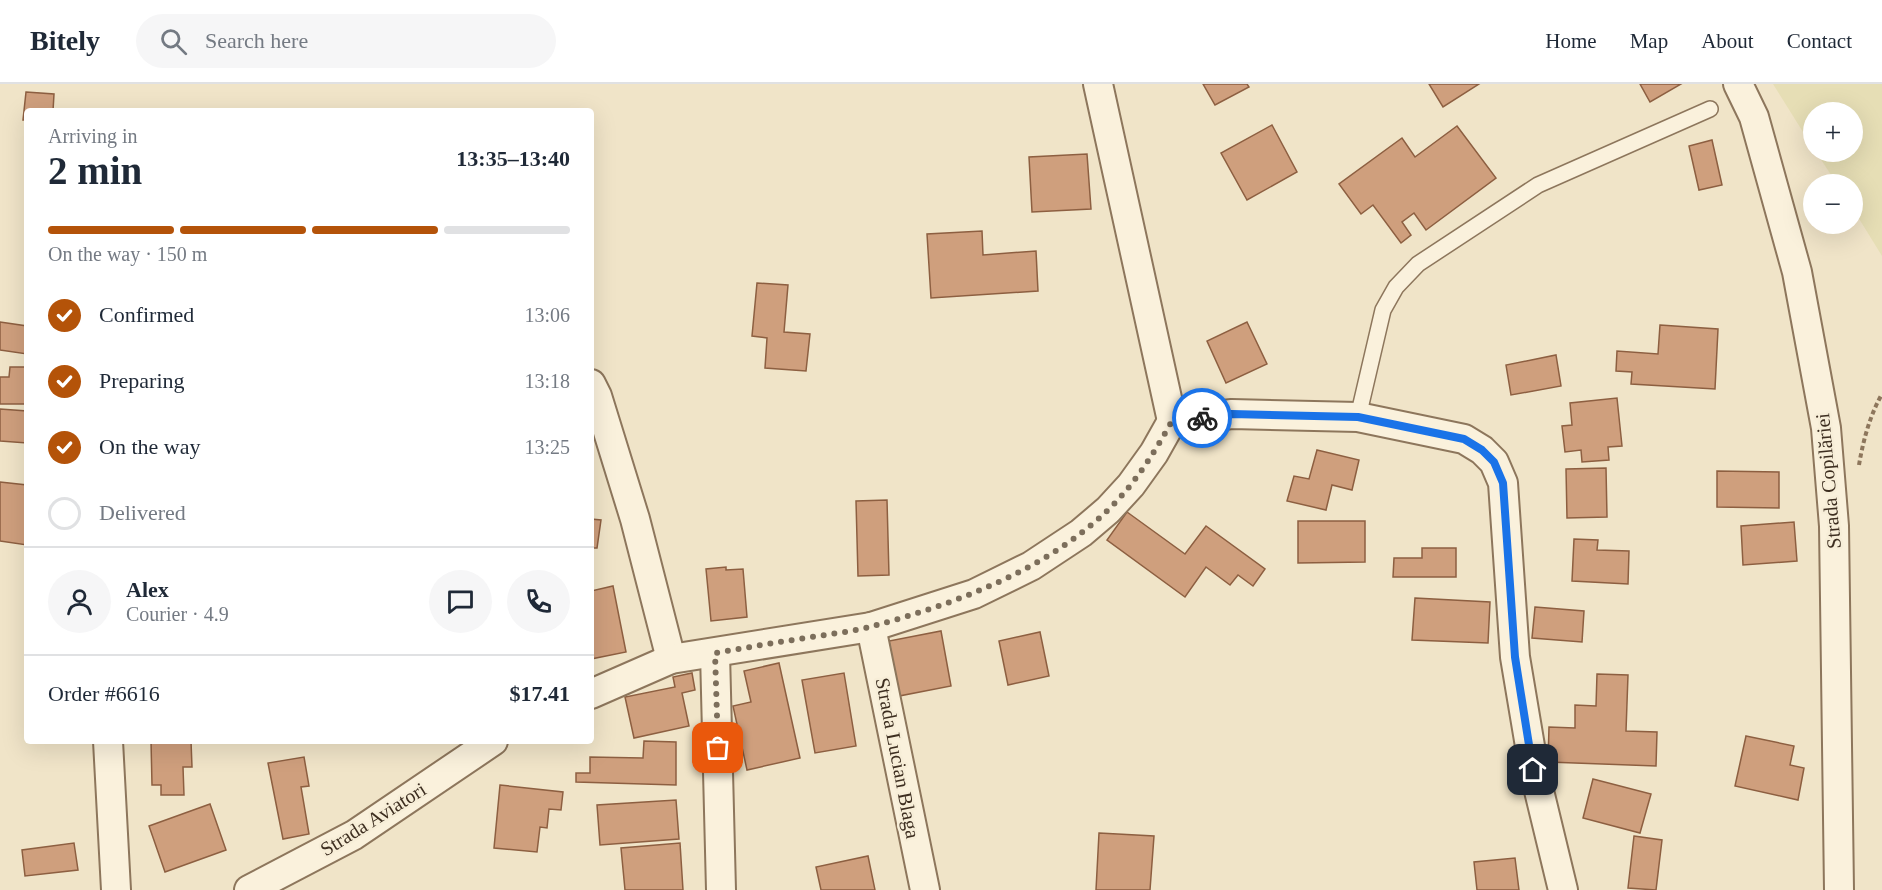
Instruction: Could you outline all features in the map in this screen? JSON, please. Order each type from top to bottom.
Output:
[{"type":"street","points":[[594,693],[670,659],[871,627],[974,594],[1031,566],[1081,532],[1108,510],[1131,485],[1154,453],[1172,421],[1098,84]]},
{"type":"street","name":"Strada Copilăriei","points":[[1738,84],[1754,117],[1797,272],[1826,428],[1834,526],[1839,890]]},
{"type":"street","points":[[594,390],[635,519],[670,659]]},
{"type":"street","points":[[1172,421],[1232,414],[1358,417],[1464,439],[1482,450],[1494,462],[1503,483],[1515,657],[1533,770],[1563,890]]},
{"type":"street","name":"Strada Lucian Blaga","points":[[871,627],[925,890]]},
{"type":"street","points":[[715,653],[721,890]]},
{"type":"street","points":[[108,744],[116,890]]},
{"type":"street","name":"Strada Aviatori","points":[[249,890],[354,835],[489,744]]},
{"type":"lane","points":[[1358,417],[1383,310],[1396,287],[1418,264],[1538,185],[1710,109]]},
{"type":"path","points":[[1858,472],[1862,449],[1877,402],[1882,394]]},
{"type":"shaded area","points":[[1773,84],[1882,84],[1882,256],[1863,225],[1863,174],[1830,174],[1823,162],[1863,162],[1863,102],[1803,102],[1803,132]]},
{"type":"building","points":[[1203,84],[1247,84],[1249,87],[1215,105]]},
{"type":"building","points":[[1429,84],[1479,84],[1443,107]]},
{"type":"building","points":[[1640,84],[1681,84],[1650,102]]},
{"type":"building","points":[[26,92],[54,94],[53,108],[24,108]]},
{"type":"building","points":[[1272,125],[1297,172],[1247,200],[1221,153]]},
{"type":"building","points":[[1457,126],[1496,178],[1426,230],[1414,213],[1402,222],[1411,235],[1401,243],[1373,205],[1361,214],[1339,184],[1402,138],[1415,157]]},
{"type":"building","points":[[1712,140],[1722,185],[1699,190],[1689,146]]},
{"type":"building","points":[[1087,154],[1091,209],[1032,212],[1029,157]]},
{"type":"building","points":[[982,231],[983,255],[1036,251],[1038,291],[931,298],[927,234]]},
{"type":"building","points":[[757,283],[788,285],[784,332],[810,334],[806,371],[765,368],[767,338],[752,336]]},
{"type":"building","points":[[0,322],[24,326],[24,354],[0,350]]},
{"type":"building","points":[[1247,322],[1267,364],[1226,383],[1207,341]]},
{"type":"building","points":[[1660,325],[1718,329],[1715,389],[1631,384],[1632,372],[1616,371],[1617,351],[1658,354]]},
{"type":"building","points":[[1556,355],[1561,386],[1511,395],[1506,365]]},
{"type":"building","points":[[10,367],[24,367],[24,404],[0,404],[0,377],[9,377]]},
{"type":"building","points":[[1617,398],[1622,446],[1608,447],[1609,460],[1582,462],[1581,450],[1565,452],[1562,426],[1572,425],[1570,403]]},
{"type":"building","points":[[0,409],[24,411],[24,443],[0,441]]},
{"type":"building","points":[[1317,450],[1359,460],[1352,490],[1332,485],[1326,510],[1287,501],[1294,476],[1309,479]]},
{"type":"building","points":[[1606,468],[1607,517],[1567,518],[1566,469]]},
{"type":"building","points":[[1717,471],[1779,472],[1779,508],[1717,507]]},
{"type":"building","points":[[0,482],[24,485],[24,545],[0,541]]},
{"type":"building","points":[[887,500],[889,575],[858,576],[856,501]]},
{"type":"building","points":[[1127,512],[1185,554],[1206,526],[1265,569],[1253,586],[1238,575],[1230,585],[1206,567],[1185,597],[1107,540]]},
{"type":"building","points":[[594,519],[601,520],[597,548],[594,548]]},
{"type":"building","points":[[1298,521],[1365,521],[1365,562],[1298,563]]},
{"type":"building","points":[[1794,522],[1797,561],[1743,565],[1741,526]]},
{"type":"building","points":[[1574,539],[1598,540],[1597,550],[1629,551],[1628,584],[1572,581]]},
{"type":"building","points":[[1422,548],[1456,548],[1456,577],[1393,577],[1394,558],[1422,558]]},
{"type":"building","points":[[726,567],[726,570],[743,569],[747,617],[711,621],[706,569]]},
{"type":"building","points":[[613,586],[626,652],[594,658],[594,590]]},
{"type":"building","points":[[1415,598],[1490,602],[1488,643],[1412,640]]},
{"type":"building","points":[[1535,607],[1584,611],[1582,642],[1532,638]]},
{"type":"building","points":[[941,631],[951,686],[899,696],[889,641]]},
{"type":"building","points":[[1040,632],[1049,676],[1008,685],[999,641]]},
{"type":"building","points":[[779,663],[800,758],[747,770],[733,706],[751,702],[744,671]]},
{"type":"building","points":[[692,673],[695,690],[682,693],[689,726],[634,738],[625,697],[675,687],[673,677]]},
{"type":"building","points":[[844,673],[856,746],[815,753],[802,680]]},
{"type":"building","points":[[1597,674],[1628,675],[1626,731],[1657,732],[1656,766],[1548,762],[1549,727],[1575,728],[1575,705],[1596,706]]},
{"type":"building","points":[[1746,736],[1794,746],[1790,765],[1804,768],[1798,800],[1735,786]]},
{"type":"building","points":[[644,741],[676,742],[676,785],[576,782],[576,773],[590,773],[590,757],[643,758]]},
{"type":"building","points":[[151,744],[191,744],[192,767],[183,767],[184,795],[161,795],[161,785],[152,785]]},
{"type":"building","points":[[304,757],[309,786],[301,787],[309,834],[283,839],[268,763]]},
{"type":"building","points":[[1593,779],[1651,794],[1640,833],[1583,818]]},
{"type":"building","points":[[500,785],[563,792],[561,810],[549,809],[547,828],[540,827],[537,852],[494,848]]},
{"type":"building","points":[[676,800],[679,839],[600,845],[597,805]]},
{"type":"building","points":[[210,804],[226,850],[165,872],[149,826]]},
{"type":"building","points":[[1099,833],[1154,836],[1150,890],[1096,890]]},
{"type":"building","points":[[1634,836],[1662,840],[1656,890],[1628,888]]},
{"type":"building","points":[[74,843],[78,870],[25,876],[22,850]]},
{"type":"building","points":[[680,843],[683,890],[625,890],[621,848]]},
{"type":"building","points":[[868,856],[875,890],[821,890],[816,867]]},
{"type":"building","points":[[1515,858],[1519,890],[1477,890],[1474,862]]},
{"type":"way so far","points":[[718,748],[715,653],[871,627],[974,594],[1031,566],[1081,532],[1108,510],[1131,485],[1154,453],[1172,421],[1202,418]]},
{"type":"route","points":[[1202,418],[1232,414],[1358,417],[1464,439],[1482,450],[1494,462],[1503,483],[1515,657],[1533,770]]}]
